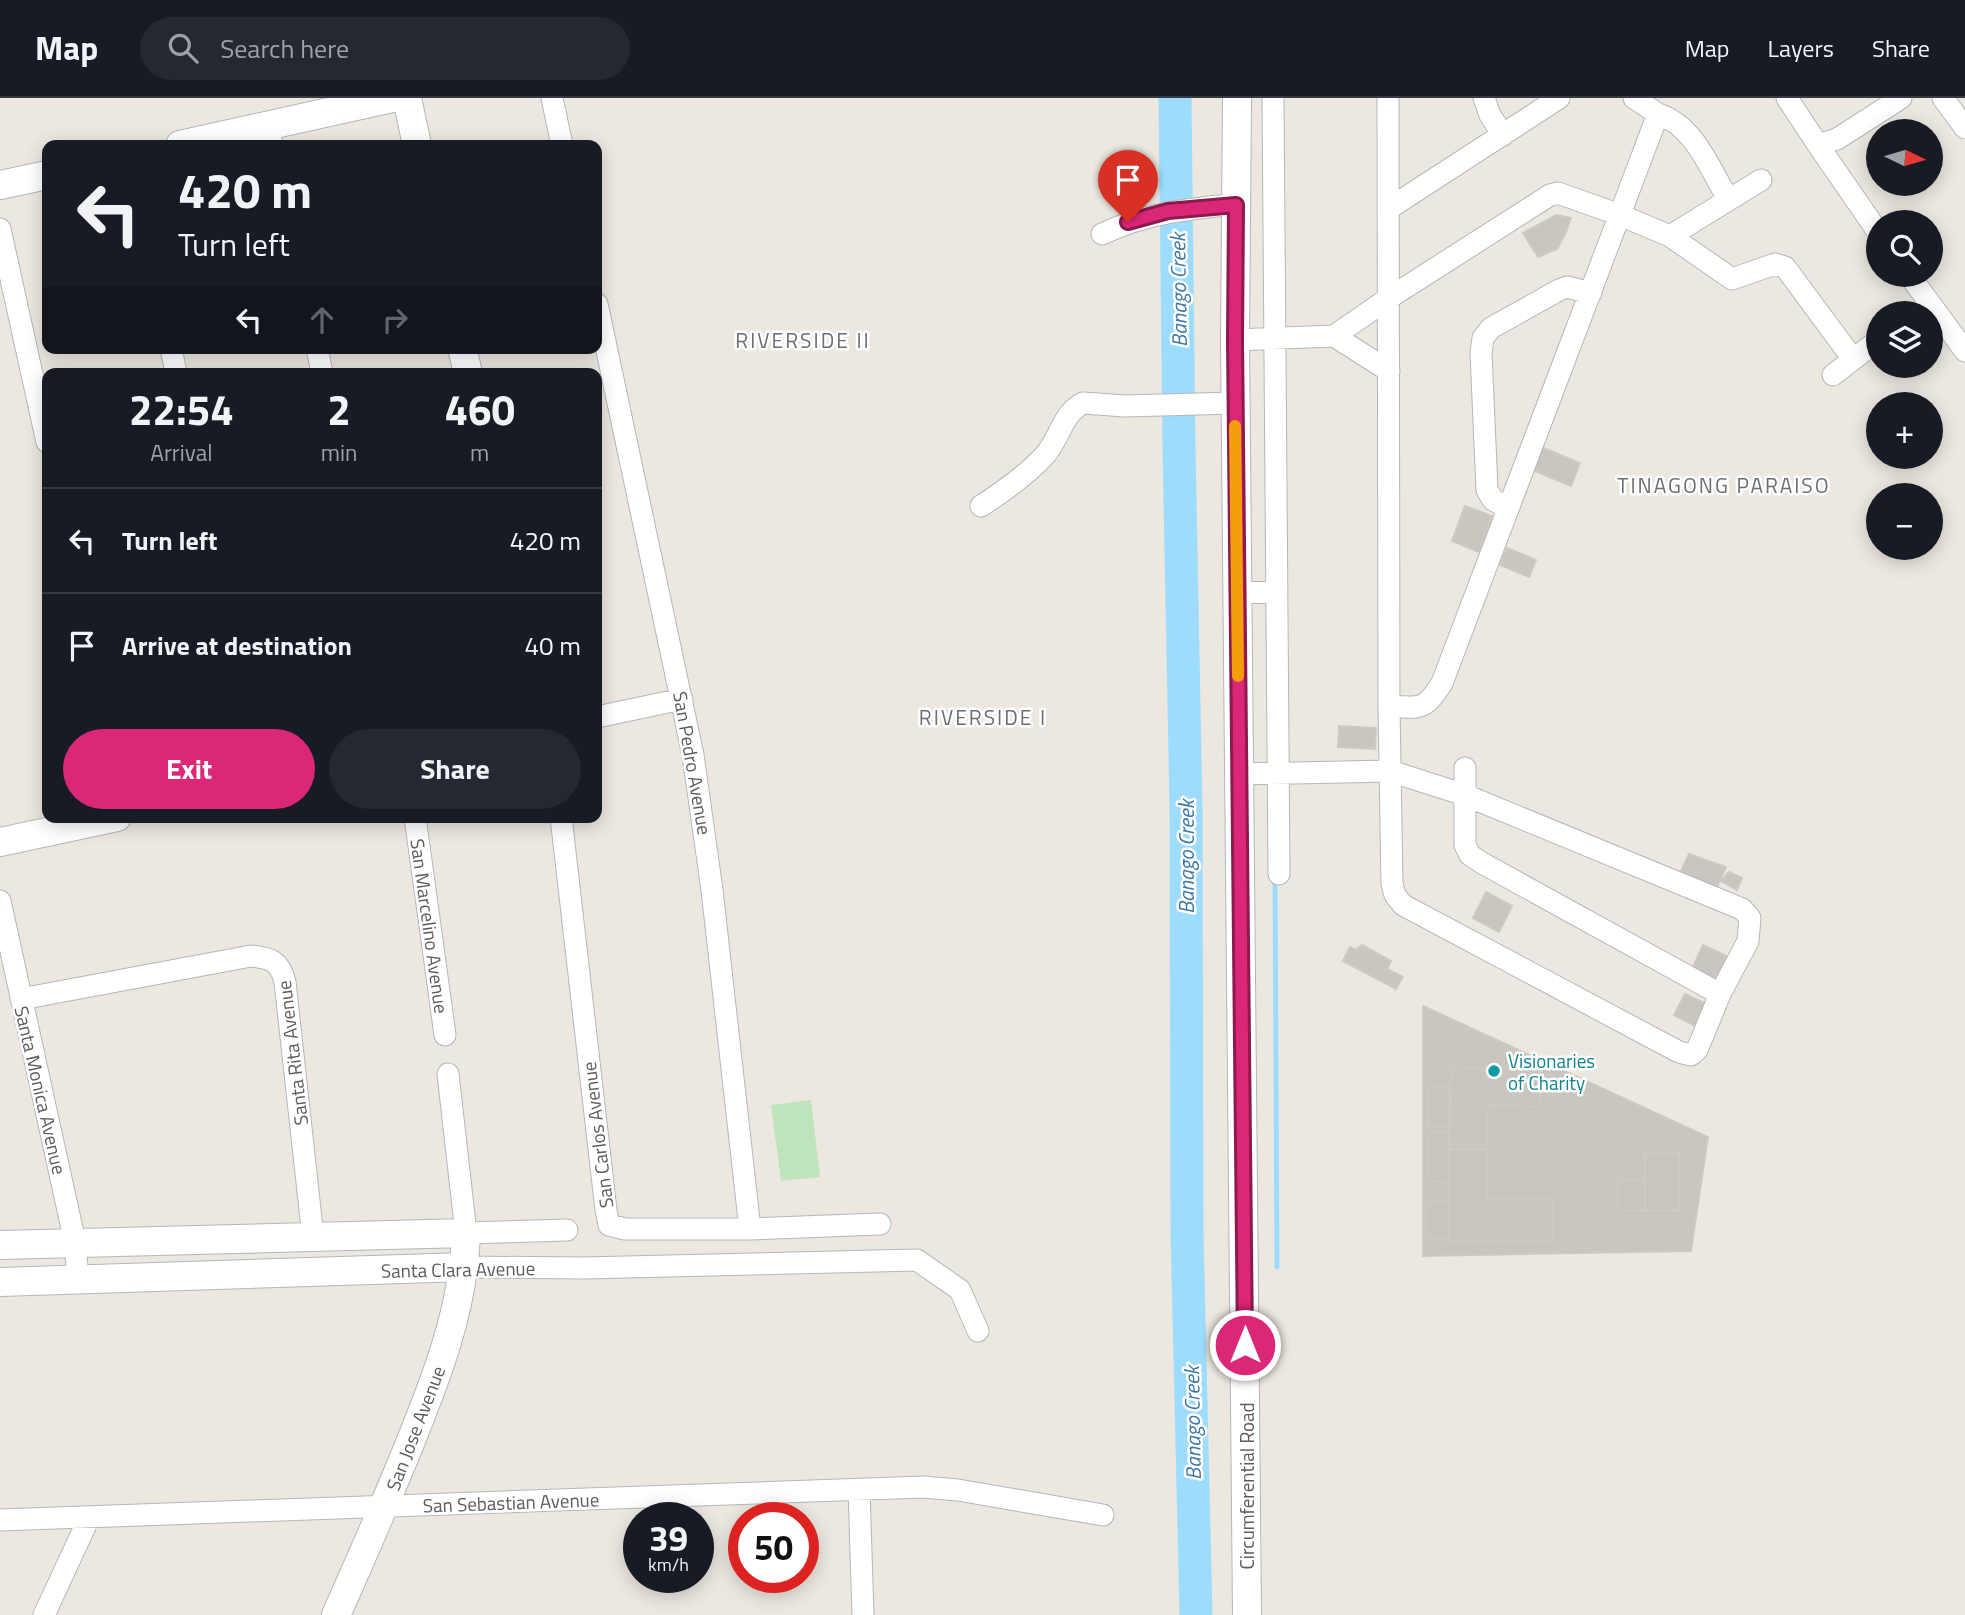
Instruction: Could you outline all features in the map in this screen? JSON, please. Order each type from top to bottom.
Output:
[{"type":"street","points":[[225,140],[270,135],[392,98]]},
{"type":"street","points":[[407,98],[416,140]]},
{"type":"street","points":[[552,98],[561,140]]},
{"type":"street","name":"Circumferential Road","points":[[1237,98],[1236,205],[1261,338],[1235,403],[1263,592],[1264,773],[1247,1615]]},
{"type":"street","points":[[1273,98],[1261,338],[1264,773],[1279,874]]},
{"type":"street","points":[[1264,773],[1390,771],[1465,795],[1742,909],[1750,918],[1748,941],[1720,993],[1697,1050],[1691,1055],[1679,1052],[1403,905],[1395,895],[1392,884],[1390,771],[1389,706],[1388,98]]},
{"type":"street","points":[[1484,98],[1490,115],[1503,135]]},
{"type":"street","points":[[1388,209],[1559,98]]},
{"type":"street","points":[[1634,98],[1658,114],[1671,118],[1688,132],[1728,199]]},
{"type":"street","points":[[1787,98],[1866,215]]},
{"type":"street","points":[[1818,145],[1837,139],[1901,98]]},
{"type":"street","points":[[1943,98],[1965,128]]},
{"type":"street","points":[[1389,706],[1419,708],[1432,699],[1442,682],[1658,114]]},
{"type":"street","points":[[0,185],[42,176]]},
{"type":"street","points":[[1670,236],[1761,180]]},
{"type":"street","points":[[1261,338],[1334,336],[1550,195],[1558,193],[1670,236],[1732,279],[1775,264],[1785,267],[1853,359]]},
{"type":"street","points":[[1102,234],[1128,222],[1177,210],[1236,205]]},
{"type":"street","points":[[0,229],[42,419]]},
{"type":"street","points":[[1507,507],[1493,500],[1487,490],[1481,353],[1483,338],[1491,328],[1559,290],[1567,287],[1591,293]]},
{"type":"street","points":[[1918,287],[1965,351]]},
{"type":"street","name":"San Pedro Avenue","points":[[602,327],[682,699],[704,823],[750,1229]]},
{"type":"street","points":[[1334,336],[1389,371]]},
{"type":"street","points":[[1833,375],[1866,349]]},
{"type":"street","points":[[981,506],[1020,478],[1046,453],[1068,415],[1083,403],[1125,406],[1235,403]]},
{"type":"street","points":[[602,716],[682,699]]},
{"type":"street","points":[[1465,768],[1465,845],[1470,855],[1720,993]]},
{"type":"street","points":[[0,842],[89,823]]},
{"type":"street","name":"San Marcelino Avenue","points":[[416,823],[445,1035]]},
{"type":"street","name":"San Carlos Avenue","points":[[562,823],[606,1210],[610,1225],[625,1229],[750,1229],[880,1224]]},
{"type":"street","name":"Santa Monica Avenue","points":[[0,901],[75,1242],[78,1279]]},
{"type":"street","name":"Santa Rita Avenue","points":[[20,999],[251,956],[273,961],[282,970],[285,982],[313,1237]]},
{"type":"street","points":[[448,1074],[466,1233]]},
{"type":"street","name":"Santa Clara Avenue","points":[[0,1245],[567,1230]]},
{"type":"street","name":"San Jose Avenue","points":[[336,1615],[439,1373],[466,1267],[466,1233]]},
{"type":"street","name":"Santa Clara Avenue","points":[[0,1282],[466,1267],[584,1268],[917,1260],[960,1290],[978,1331]]},
{"type":"street","name":"San Sebastian Avenue","points":[[0,1520],[923,1487],[958,1490],[1103,1515]]},
{"type":"street","points":[[859,1489],[863,1615]]},
{"type":"street","points":[[44,1615],[89,1518]]},
{"type":"green space","points":[[811,1100],[820,1177],[781,1181],[771,1105]]},
{"type":"building","points":[[1556,215],[1571,218],[1566,232],[1557,249],[1538,257],[1523,233]]},
{"type":"building","points":[[1541,447],[1580,463],[1571,486],[1532,470]]},
{"type":"building","points":[[1465,506],[1492,516],[1479,552],[1452,541]]},
{"type":"building","points":[[1507,548],[1536,560],[1529,577],[1500,565]]},
{"type":"building","points":[[1339,726],[1376,728],[1375,749],[1338,747]]},
{"type":"building","points":[[1689,854],[1726,867],[1715,892],[1678,877]]},
{"type":"building","points":[[1729,872],[1742,878],[1737,890],[1721,881]]},
{"type":"building","points":[[1486,892],[1512,906],[1499,932],[1473,918]]},
{"type":"building","points":[[1362,945],[1391,961],[1387,969],[1403,977],[1396,989],[1343,961],[1350,947],[1356,950]]},
{"type":"building","points":[[1703,945],[1733,959],[1721,984],[1691,971]]},
{"type":"building","points":[[1685,994],[1712,1007],[1701,1029],[1674,1015]]},
{"type":"building","name":"Visionaries of Charity","points":[[1423,1006],[1708,1137],[1691,1251],[1423,1256]]},
{"type":"building","points":[[1451,1067],[1540,1069],[1540,1107],[1488,1105],[1487,1145],[1449,1144]]},
{"type":"building","points":[[1429,1087],[1451,1088],[1450,1127],[1427,1126]]},
{"type":"building","points":[[1428,1132],[1449,1133],[1449,1182],[1427,1181]]},
{"type":"building","points":[[1449,1149],[1487,1149],[1487,1198],[1553,1198],[1553,1242],[1449,1242]]},
{"type":"building","points":[[1645,1153],[1679,1153],[1679,1211],[1645,1211]]},
{"type":"building","points":[[1618,1180],[1645,1181],[1645,1211],[1618,1211]]},
{"type":"building","points":[[1449,1201],[1449,1238],[1426,1238],[1426,1202]]},
{"type":"waterway","name":"Banago Creek","points":[[1175,98],[1186,809],[1187,1233],[1196,1615]]},
{"type":"waterway","points":[[1275,878],[1277,1267]]},
{"type":"slow traffic","points":[[1235,426],[1238,676]]},
{"type":"place","name":"Visionaries of Charity","points":[[1494,1071]]},
{"type":"district","name":"RIVERSIDE II","points":[[803,340]]},
{"type":"district","name":"TINAGONG PARAISO","points":[[1724,485]]},
{"type":"district","name":"RIVERSIDE I","points":[[983,717]]},
{"type":"route","points":[[1128,222],[1168,211],[1236,205],[1245,1345]]}]
